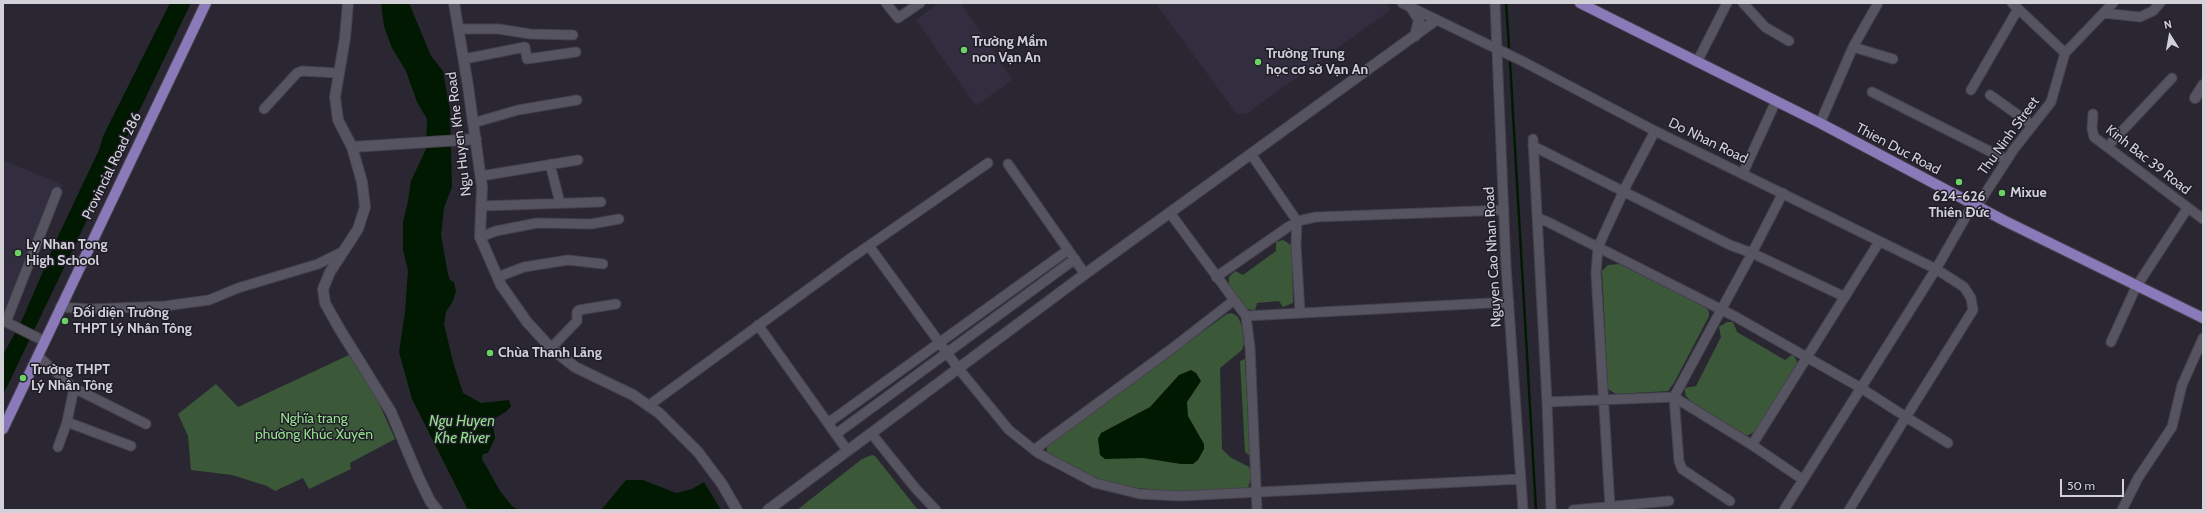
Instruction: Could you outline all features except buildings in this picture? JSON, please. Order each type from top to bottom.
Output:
[{"type":"main road","name":"Provincial Road 286","points":[[3,429],[38,356],[42,339],[60,307],[206,3]]},
{"type":"main road","name":"Thien Duc Road","points":[[1580,3],[1776,101],[1975,205],[2203,318]]},
{"type":"street","points":[[348,3],[345,38],[335,97],[338,120],[352,147],[362,182],[365,207],[358,229],[330,272],[323,289],[325,303],[392,412],[418,476],[430,501],[437,510]]},
{"type":"street","name":"Ngu Huyen Khe Road","points":[[454,3],[473,123],[472,139],[481,176],[480,237],[498,277],[512,303],[552,348],[575,367],[633,395],[658,413],[698,452],[722,484],[737,510]]},
{"type":"street","points":[[886,3],[898,18],[920,3]]},
{"type":"street","name":"Nguyen Cao Nhan Road","points":[[1495,3],[1509,302],[1523,510]]},
{"type":"street","points":[[1697,62],[1727,3]]},
{"type":"street","points":[[1743,3],[1765,27],[1789,41]]},
{"type":"street","points":[[1820,124],[1853,47],[1878,3]]},
{"type":"street","name":"Thu Ninh Street","points":[[1975,205],[2032,125],[2051,102],[2065,53],[2113,3]]},
{"type":"street","points":[[2103,12],[2140,17],[2153,11],[2160,3]]},
{"type":"street","points":[[1406,5],[1419,20],[1415,36]]},
{"type":"street","name":"Do Nhan Road","points":[[1406,5],[1496,48],[1655,131],[1743,173],[1936,270],[1964,287],[1971,298],[1973,310],[1906,417]]},
{"type":"street","points":[[1971,90],[2015,6],[2065,53]]},
{"type":"street","points":[[768,510],[1085,274],[1436,20]]},
{"type":"street","points":[[459,29],[499,29],[530,34],[573,35]]},
{"type":"street","points":[[464,60],[525,47],[527,59],[576,52]]},
{"type":"street","points":[[1853,47],[1893,59]]},
{"type":"street","points":[[264,109],[297,73],[302,71],[338,73]]},
{"type":"street","points":[[2107,147],[2172,78]]},
{"type":"street","points":[[2195,98],[2203,85]]},
{"type":"street","points":[[1872,92],[2007,160]]},
{"type":"street","points":[[1990,95],[2032,125]]},
{"type":"street","points":[[473,123],[518,110],[577,100]]},
{"type":"street","points":[[1743,173],[1776,101]]},
{"type":"street","name":"Kinh Bac 39 Road","points":[[2093,114],[2092,134],[2187,209],[2203,219]]},
{"type":"street","points":[[1610,507],[1596,273],[1598,247],[1625,189],[1655,131]]},
{"type":"street","points":[[352,147],[472,139]]},
{"type":"street","points":[[1551,510],[1538,218],[1533,142],[1625,189],[1732,240],[1752,253],[1845,297]]},
{"type":"street","points":[[1250,154],[1297,222],[1296,245],[1300,313]]},
{"type":"street","points":[[481,176],[578,160]]},
{"type":"street","points":[[648,406],[758,325],[988,163]]},
{"type":"street","points":[[550,164],[560,203]]},
{"type":"street","points":[[1008,164],[1085,274]]},
{"type":"street","points":[[42,339],[8,326],[57,192]]},
{"type":"street","points":[[1730,501],[1682,469],[1679,461],[1674,397],[1752,253],[1782,193]]},
{"type":"street","points":[[481,206],[601,202]]},
{"type":"street","points":[[1784,510],[1802,479],[1936,270],[1975,205]]},
{"type":"street","points":[[2111,342],[2136,286],[2187,209]]},
{"type":"street","points":[[1216,278],[1297,222],[1316,217],[1504,210]]},
{"type":"street","points":[[1170,213],[1216,278],[1246,316],[1250,347],[1257,464],[1257,510]]},
{"type":"street","points":[[1538,218],[1721,310],[1809,357],[1948,443]]},
{"type":"street","points":[[480,237],[496,231],[537,223],[590,224],[619,219]]},
{"type":"street","points":[[1752,445],[1809,357],[1879,242]]},
{"type":"street","points":[[869,246],[958,368],[1009,430],[1034,450],[1078,476],[1095,483],[1122,491],[1140,494],[1180,496],[1521,479]]},
{"type":"street","points":[[828,423],[1068,250]]},
{"type":"street","points":[[60,307],[90,309],[164,306],[209,300],[238,288],[318,264],[342,252]]},
{"type":"street","points":[[836,434],[1075,259]]},
{"type":"street","points":[[498,277],[524,267],[568,260],[602,264]]},
{"type":"street","points":[[1034,450],[1170,350],[1233,301]]},
{"type":"street","points":[[1246,316],[1509,302]]},
{"type":"street","points":[[552,348],[577,321],[577,311],[590,307],[616,304]]},
{"type":"street","points":[[758,325],[847,450]]},
{"type":"street","points":[[2122,510],[2138,478],[2172,427],[2182,385],[2203,338]]},
{"type":"street","points":[[38,356],[74,388],[146,424]]},
{"type":"street","points":[[58,447],[67,422],[74,388]]},
{"type":"street","points":[[1547,402],[1674,397],[1752,445],[1802,479]]},
{"type":"street","points":[[1849,510],[1906,417]]},
{"type":"street","points":[[67,422],[131,446]]},
{"type":"street","points":[[871,433],[916,489],[936,510]]},
{"type":"street","points":[[1573,510],[1669,501]]},
{"type":"shaded area","name":"Trường Mầm non Vạn An","points":[[939,3],[961,3],[1012,80],[976,106],[916,20]]},
{"type":"shaded area","name":"Trường Trung học cơ sở Vạn An","points":[[1155,3],[1383,3],[1389,6],[1389,11],[1246,114],[1237,114]]},
{"type":"shaded area","name":"Ly Nhan Tong High School","points":[[3,160],[63,185],[3,321]]},
{"type":"green space","points":[[1283,240],[1291,245],[1293,303],[1283,307],[1279,301],[1257,303],[1255,310],[1245,309],[1229,285],[1229,277],[1235,271],[1243,275],[1276,251],[1276,242]]},
{"type":"green space","points":[[1619,264],[1703,305],[1709,311],[1709,316],[1674,383],[1668,391],[1616,394],[1608,389],[1602,271],[1608,265]]},
{"type":"green space","points":[[1232,313],[1238,317],[1242,326],[1244,344],[1242,350],[1220,368],[1222,449],[1230,457],[1249,467],[1252,475],[1248,488],[1182,492],[1137,488],[1116,484],[1081,473],[1047,452],[1047,445],[1065,431],[1227,314]]},
{"type":"green space","points":[[1727,322],[1733,322],[1737,332],[1785,360],[1793,354],[1797,362],[1797,365],[1755,432],[1746,436],[1692,402],[1686,396],[1685,392],[1685,388],[1696,386],[1721,337],[1719,327]]},
{"type":"green space","name":"Nghĩa trang phường Khúc Xuyên","points":[[351,354],[373,390],[395,439],[350,463],[351,469],[309,489],[303,478],[275,491],[267,486],[232,475],[191,470],[188,436],[178,414],[216,384],[238,407]]},
{"type":"green space","points":[[1245,359],[1250,456],[1245,452],[1240,361]]},
{"type":"green space","points":[[872,455],[875,456],[918,510],[797,510],[862,459]]},
{"type":"water","points":[[170,3],[191,3],[3,395],[3,355],[22,320],[60,232],[99,150],[104,134]]},
{"type":"water","name":"Ngu Huyen Khe River","points":[[381,3],[409,3],[431,56],[443,71],[450,110],[452,187],[444,208],[441,235],[448,274],[450,280],[454,282],[456,291],[453,301],[446,312],[444,324],[453,362],[463,393],[481,403],[509,400],[511,406],[507,411],[492,420],[495,438],[488,453],[483,454],[482,459],[500,491],[512,506],[519,510],[468,510],[412,399],[399,352],[405,312],[408,270],[403,250],[403,222],[411,181],[426,149],[427,119],[417,102],[406,71],[392,48],[384,26]]},
{"type":"water","points":[[1191,370],[1196,373],[1201,381],[1187,402],[1188,416],[1204,444],[1204,449],[1198,460],[1193,464],[1181,464],[1143,458],[1105,459],[1100,455],[1098,439],[1101,433],[1150,407],[1179,375]]},
{"type":"water","points":[[626,480],[643,480],[676,493],[692,489],[704,482],[721,510],[601,510]]},
{"type":"waterway","points":[[1506,3],[1509,47]]},
{"type":"waterway","points":[[1510,62],[1536,510]]},
{"type":"place","name":"Trường Mầm non Vạn An","points":[[964,50]]},
{"type":"place","name":"Trường Trung học cơ sở Vạn An","points":[[1258,62]]},
{"type":"place","name":"624-626 Thiên Đức","points":[[1959,182]]},
{"type":"place","name":"Mixue","points":[[2002,193]]},
{"type":"place","name":"Ly Nhan Tong High School","points":[[18,253]]},
{"type":"place","name":"Đối diện Trường THPT Lý Nhân Tông","points":[[65,321]]},
{"type":"place","name":"Chùa Thanh Lãng","points":[[490,353]]},
{"type":"place","name":"Trường THPT Lý Nhân Tông","points":[[23,378]]}]
